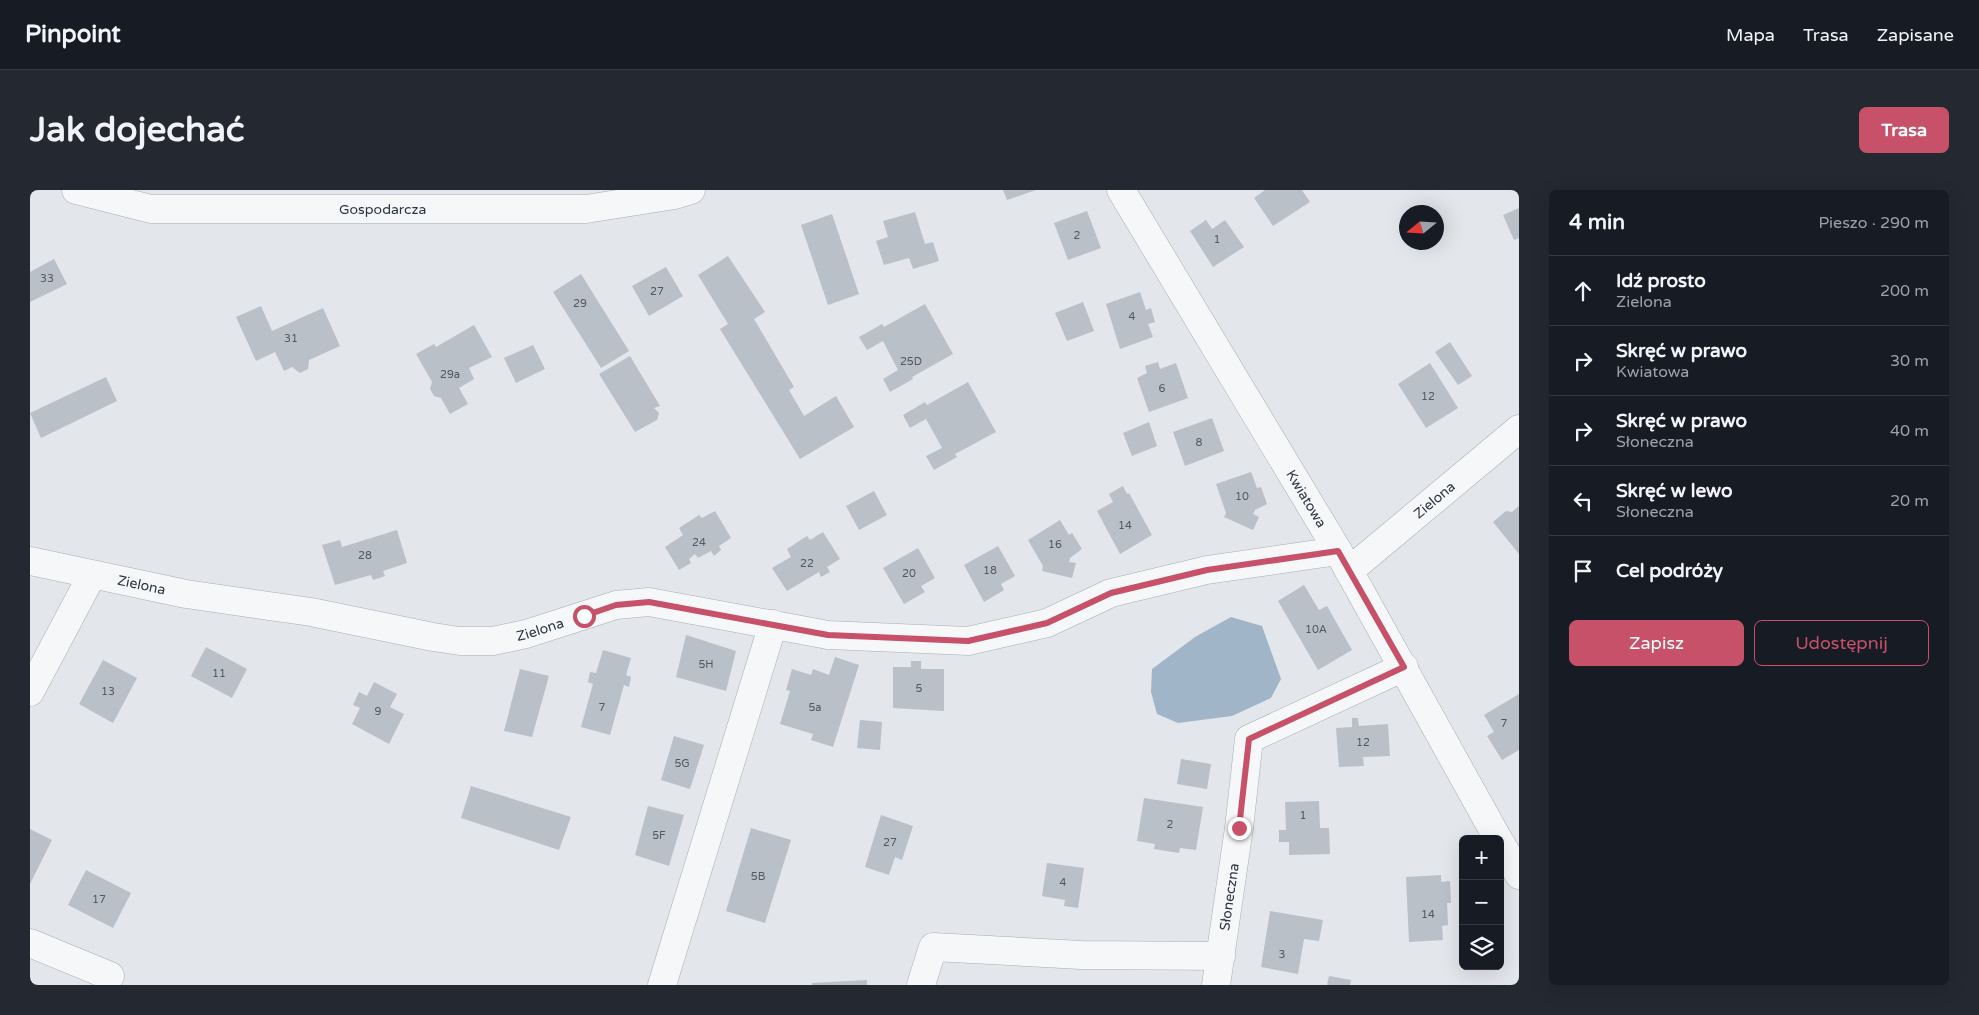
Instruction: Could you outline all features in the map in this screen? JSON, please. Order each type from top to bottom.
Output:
[{"type":"street","name":"Gospodarcza","points":[[76,190],[151,209],[586,209],[675,195],[690,190]]},
{"type":"street","name":"Kwiatowa","points":[[1121,190],[1343,561],[1404,667],[1496,835]]},
{"type":"street","name":"Zielona","points":[[30,561],[186,594],[311,612],[460,641],[493,641],[518,636],[616,605],[649,602],[828,635],[968,641],[1047,623],[1111,593],[1197,572],[1343,561],[1519,429]]},
{"type":"street","points":[[30,692],[92,575]]},
{"type":"street","points":[[662,985],[773,624]]},
{"type":"street","name":"Słoneczna","points":[[1216,985],[1249,739],[1404,667]]},
{"type":"street","points":[[1504,849],[1519,875]]},
{"type":"street","points":[[30,943],[110,976]]},
{"type":"street","points":[[921,985],[933,947],[1081,955],[1221,956]]},
{"type":"water","points":[[1231,617],[1262,626],[1281,679],[1271,698],[1232,716],[1178,723],[1157,714],[1151,692],[1152,669],[1195,637]]},
{"type":"building","points":[[1003,190],[1036,190],[1007,200]]},
{"type":"building","points":[[1265,190],[1302,190],[1310,202],[1273,226],[1254,198]]},
{"type":"building","points":[[1519,208],[1519,238],[1514,240],[1503,215]]},
{"type":"building","points":[[1087,211],[1101,248],[1068,260],[1054,223]]},
{"type":"building","points":[[915,212],[925,244],[933,242],[939,261],[913,269],[909,258],[884,265],[876,241],[888,237],[883,221]]},
{"type":"building","points":[[832,214],[859,294],[828,305],[801,225]]},
{"type":"building","points":[[1206,220],[1212,229],[1225,220],[1244,247],[1213,267],[1190,231]]},
{"type":"building","points":[[728,256],[765,312],[754,319],[794,387],[789,390],[804,416],[836,396],[854,427],[800,459],[720,329],[728,324],[698,275]]},
{"type":"building","points":[[54,259],[67,284],[30,302],[30,272]]},
{"type":"building","points":[[666,267],[683,296],[649,316],[632,286]]},
{"type":"building","points":[[581,274],[629,351],[601,368],[553,292]]},
{"type":"building","points":[[1140,292],[1146,310],[1151,308],[1155,322],[1148,324],[1153,337],[1120,349],[1106,304]]},
{"type":"building","points":[[1083,302],[1094,331],[1067,341],[1055,313]]},
{"type":"building","points":[[925,304],[953,354],[890,392],[883,379],[898,370],[883,341],[867,350],[859,337],[882,324],[884,327]]},
{"type":"building","points":[[261,306],[272,331],[323,308],[340,346],[309,360],[308,369],[300,373],[292,367],[284,371],[275,352],[256,361],[236,317]]},
{"type":"building","points":[[474,325],[492,357],[469,368],[474,379],[459,388],[468,404],[450,414],[441,398],[434,396],[430,389],[432,382],[416,354],[434,344],[436,347]]},
{"type":"building","points":[[1450,342],[1472,376],[1458,385],[1435,352]]},
{"type":"building","points":[[533,345],[545,369],[516,383],[504,358]]},
{"type":"building","points":[[630,356],[660,406],[654,408],[659,413],[657,420],[635,432],[599,374]]},
{"type":"building","points":[[1158,362],[1160,369],[1176,363],[1188,398],[1149,412],[1137,378],[1147,373],[1145,366]]},
{"type":"building","points":[[1430,363],[1458,408],[1426,428],[1398,384]]},
{"type":"building","points":[[106,377],[117,401],[41,438],[30,413]]},
{"type":"building","points":[[968,382],[996,432],[955,454],[957,457],[934,470],[926,456],[942,448],[926,419],[910,428],[903,415],[925,402],[927,405]]},
{"type":"building","points":[[1212,418],[1224,451],[1185,466],[1173,432]]},
{"type":"building","points":[[1149,422],[1157,446],[1132,456],[1123,433]]},
{"type":"building","points":[[1251,472],[1257,488],[1261,487],[1267,504],[1255,510],[1253,514],[1259,517],[1253,530],[1224,517],[1226,513],[1216,484]]},
{"type":"building","points":[[1123,486],[1127,494],[1129,493],[1152,535],[1120,554],[1097,511],[1113,502],[1109,494]]},
{"type":"building","points":[[874,491],[887,515],[859,530],[846,506]]},
{"type":"building","points":[[1519,506],[1519,554],[1493,522],[1506,511],[1512,512]]},
{"type":"building","points":[[715,511],[731,538],[719,546],[721,550],[714,556],[711,551],[698,558],[695,554],[689,559],[691,563],[679,570],[665,547],[683,535],[679,528],[699,515],[702,518]]},
{"type":"building","points":[[1060,520],[1069,535],[1072,533],[1082,549],[1070,558],[1069,562],[1076,563],[1072,578],[1042,571],[1043,566],[1028,540]]},
{"type":"building","points":[[397,530],[407,563],[383,571],[385,576],[373,580],[371,575],[335,585],[322,545],[340,540],[342,547]]},
{"type":"building","points":[[823,532],[840,559],[827,567],[830,572],[821,577],[819,572],[787,591],[772,568],[791,557],[787,549],[807,536],[810,540]]},
{"type":"building","points":[[998,546],[1015,576],[1001,584],[1004,590],[984,602],[964,565]]},
{"type":"building","points":[[918,548],[935,578],[921,586],[925,592],[904,604],[883,568]]},
{"type":"building","points":[[1304,585],[1319,610],[1327,606],[1352,650],[1318,670],[1278,601]]},
{"type":"building","points":[[686,635],[736,651],[726,691],[676,677]]},
{"type":"building","points":[[206,647],[247,669],[232,698],[191,676]]},
{"type":"building","points":[[603,650],[631,658],[626,675],[631,677],[629,687],[624,685],[610,735],[581,727],[593,684],[588,682],[590,672],[596,673]]},
{"type":"building","points":[[835,657],[859,665],[833,747],[811,740],[813,734],[780,724],[790,691],[786,690],[792,669],[811,675],[813,669],[829,675]]},
{"type":"building","points":[[103,660],[137,678],[113,723],[79,704]]},
{"type":"building","points":[[911,661],[921,661],[921,669],[944,669],[944,711],[893,708],[893,667],[911,667]]},
{"type":"building","points":[[520,669],[549,676],[532,737],[504,731]]},
{"type":"building","points":[[374,682],[397,694],[390,707],[404,714],[389,744],[352,724],[360,708],[353,705],[359,692],[367,696]]},
{"type":"building","points":[[1519,694],[1519,750],[1502,760],[1487,736],[1494,732],[1484,715]]},
{"type":"building","points":[[1352,718],[1358,718],[1359,726],[1388,724],[1390,756],[1363,757],[1364,766],[1339,767],[1336,728],[1352,727]]},
{"type":"building","points":[[860,720],[882,722],[880,750],[857,748]]},
{"type":"building","points":[[674,736],[704,745],[690,789],[661,780]]},
{"type":"building","points":[[1181,759],[1211,764],[1207,789],[1177,784]]},
{"type":"building","points":[[471,786],[571,817],[559,850],[461,818]]},
{"type":"building","points":[[1144,798],[1203,807],[1196,850],[1180,848],[1179,853],[1154,849],[1155,844],[1137,841]]},
{"type":"building","points":[[1319,801],[1320,828],[1329,828],[1330,854],[1289,855],[1289,842],[1279,842],[1279,830],[1286,830],[1285,802]]},
{"type":"building","points":[[648,806],[684,815],[669,866],[635,855]]},
{"type":"building","points":[[881,815],[913,826],[902,860],[895,857],[889,875],[865,867]]},
{"type":"building","points":[[751,828],[791,840],[765,923],[726,911]]},
{"type":"building","points":[[30,829],[52,840],[30,884]]},
{"type":"building","points":[[1047,863],[1084,868],[1078,908],[1064,906],[1065,900],[1042,896]]},
{"type":"building","points":[[86,870],[131,893],[113,928],[68,905]]},
{"type":"building","points":[[1441,875],[1441,882],[1450,881],[1451,903],[1447,903],[1448,925],[1442,926],[1443,940],[1409,942],[1406,877]]},
{"type":"building","points":[[1270,911],[1323,920],[1319,941],[1304,939],[1298,974],[1261,967]]},
{"type":"building","points":[[1329,976],[1351,980],[1350,985],[1327,985]]},
{"type":"building","points":[[867,980],[867,985],[812,985],[812,983]]},
{"type":"route","points":[[584,616],[616,605],[649,602],[828,635],[968,641],[1047,623],[1111,593],[1207,570],[1338,551],[1404,667],[1249,739],[1239,828]]}]
